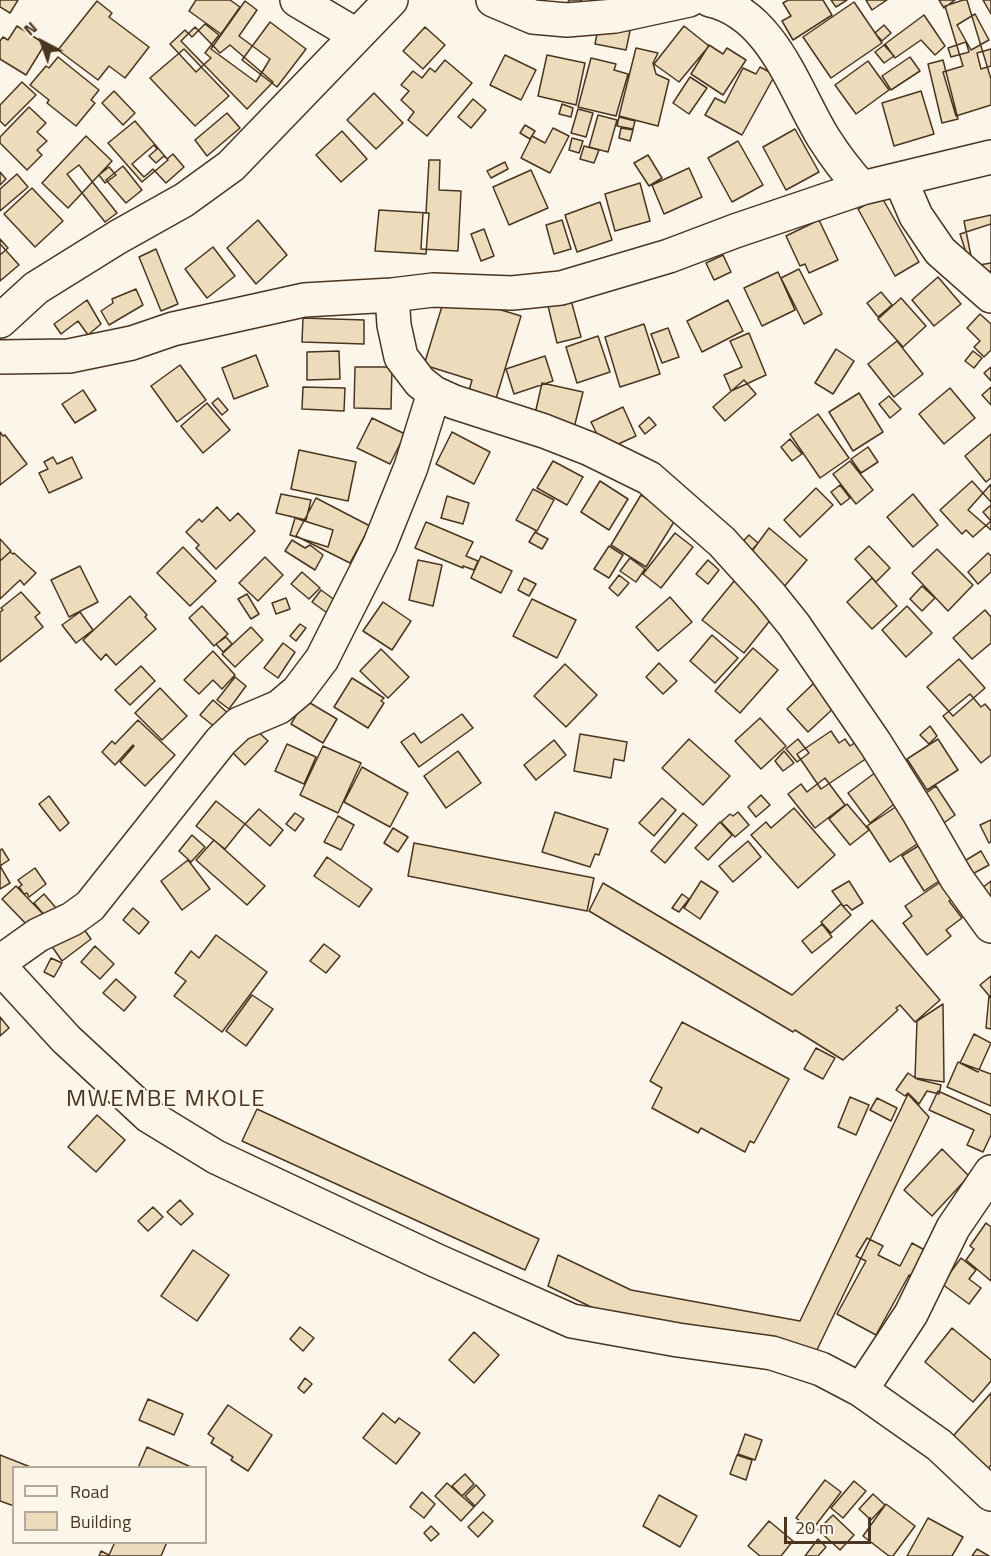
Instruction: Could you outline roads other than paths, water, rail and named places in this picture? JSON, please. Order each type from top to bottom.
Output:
[{"type":"street","points":[[297,0],[356,34]]},
{"type":"street","points":[[0,321],[36,288],[118,237],[184,200],[231,166],[391,0]]},
{"type":"street","points":[[493,0],[533,17],[567,20],[615,16],[689,0]]},
{"type":"street","points":[[710,0],[726,6],[753,24],[774,47],[840,164],[862,188]]},
{"type":"street","points":[[0,357],[69,356],[132,343],[173,329],[304,300],[392,295],[433,290],[512,293],[561,288],[669,256],[862,188],[991,157]]},
{"type":"street","points":[[900,179],[916,216],[940,251],[991,296]]},
{"type":"street","points":[[392,295],[394,325],[401,357],[420,382],[434,393],[454,402],[553,434],[649,478],[722,542],[794,625],[875,743],[920,813],[957,879],[991,926]]},
{"type":"street","points":[[0,962],[38,935],[72,919],[90,906],[221,741],[239,724],[279,707],[298,691],[322,658],[380,544],[411,467],[434,393]]},
{"type":"street","points":[[0,967],[66,1040],[149,1116],[216,1156],[435,1260],[572,1321],[678,1340],[772,1353],[821,1369],[861,1390],[939,1445],[991,1494]]},
{"type":"street","points":[[861,1390],[911,1314],[953,1228],[991,1172]]},
{"type":"district","name":"MWEMBE MKOLE","points":[[166,1100]]}]
